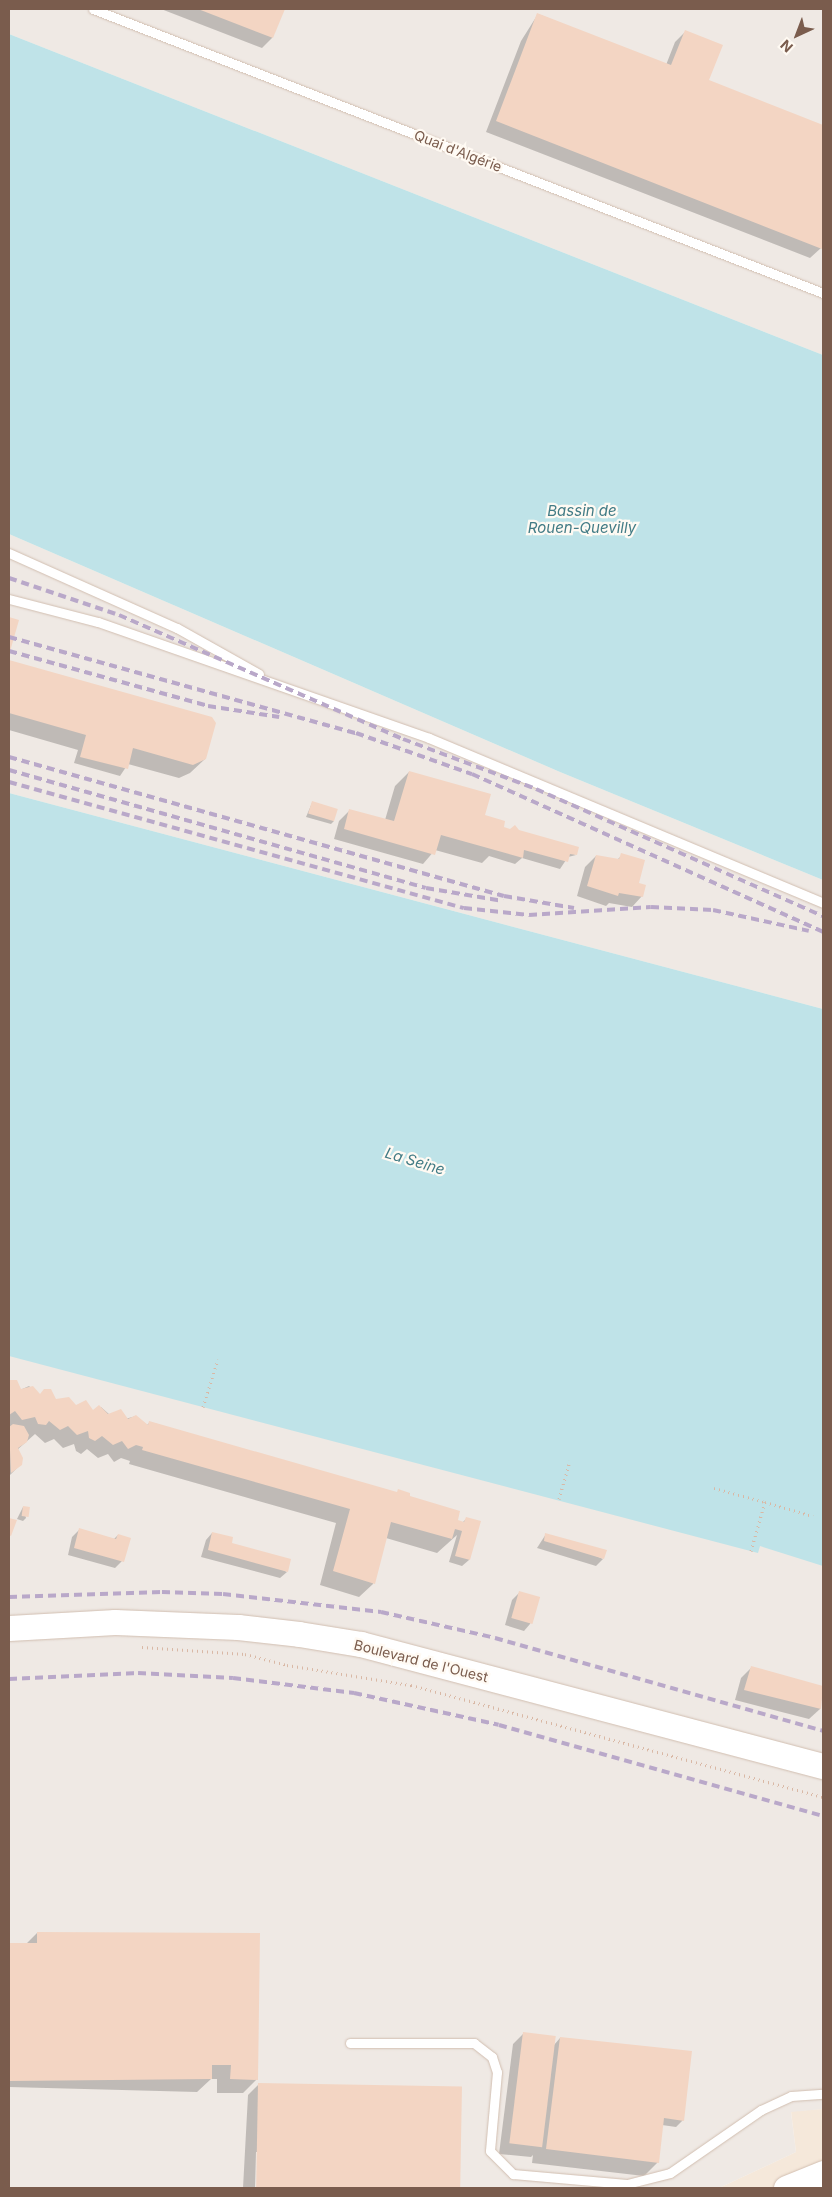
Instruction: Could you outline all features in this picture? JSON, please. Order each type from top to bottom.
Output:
[{"type":"main road","name":"Boulevard de l'Ouest","points":[[9,1628],[115,1622],[238,1627],[300,1634],[361,1644],[823,1766]]},
{"type":"main road","points":[[786,2188],[823,2174]]},
{"type":"lane","name":"Quai d'Algérie","points":[[93,9],[823,293]]},
{"type":"lane","points":[[9,553],[177,628],[281,686]]},
{"type":"lane","points":[[9,599],[98,622],[429,738],[823,903]]},
{"type":"lane","points":[[350,2043],[474,2043],[492,2057],[498,2072],[490,2150],[513,2174],[627,2184],[670,2173],[761,2110],[791,2096],[823,2094]]},
{"type":"path","points":[[203,1407],[218,1359]]},
{"type":"path","points":[[559,1499],[570,1461]]},
{"type":"path","points":[[714,1488],[812,1516]]},
{"type":"path","points":[[750,1551],[765,1502]]},
{"type":"path","points":[[137,1646],[244,1654],[287,1665],[411,1685],[823,1797]]},
{"type":"shaded area","points":[[9,9],[823,9],[823,355],[9,34]]},
{"type":"shaded area","points":[[9,534],[560,772],[823,880],[823,1009],[9,793]]},
{"type":"shaded area","points":[[9,1304],[823,1516],[823,2109],[791,2112],[796,2152],[719,2188],[9,2188]]},
{"type":"shaded area","points":[[823,2109],[823,2188],[719,2188],[796,2152],[791,2111]]},
{"type":"water","name":"Bassin de Rouen-Quevilly","points":[[9,34],[823,355],[823,880],[560,772],[9,534]]},
{"type":"water","name":"La Seine","points":[[9,793],[823,1009],[823,1566],[760,1546],[758,1553],[9,1356]]},
{"type":"building","points":[[198,9],[285,9],[273,38]]},
{"type":"building","points":[[537,13],[671,65],[685,30],[723,45],[709,80],[823,125],[822,249],[496,121]]},
{"type":"building","points":[[9,617],[19,620],[9,655]]},
{"type":"building","points":[[9,660],[212,717],[216,723],[206,759],[193,765],[133,748],[128,769],[80,757],[86,735],[9,713]]},
{"type":"building","points":[[409,771],[491,794],[485,815],[505,821],[504,827],[510,829],[515,825],[519,830],[579,847],[577,855],[570,854],[568,862],[524,850],[523,858],[441,835],[435,855],[344,829],[349,809],[394,821]]},
{"type":"building","points":[[312,801],[338,809],[334,821],[308,813]]},
{"type":"building","points":[[621,853],[645,860],[639,883],[646,885],[643,897],[619,893],[618,896],[587,886],[596,855],[619,859]]},
{"type":"building","points":[[9,1380],[17,1380],[21,1389],[33,1386],[40,1394],[44,1389],[51,1389],[56,1399],[69,1397],[76,1405],[86,1400],[93,1410],[99,1405],[108,1414],[121,1409],[128,1419],[136,1415],[148,1425],[149,1421],[397,1492],[398,1489],[410,1493],[410,1496],[460,1511],[458,1520],[464,1522],[466,1517],[481,1521],[470,1560],[455,1556],[462,1531],[455,1529],[452,1539],[391,1522],[375,1584],[333,1571],[350,1509],[142,1450],[143,1447],[136,1445],[128,1449],[122,1441],[113,1445],[102,1436],[95,1441],[89,1438],[88,1431],[77,1435],[68,1426],[60,1430],[49,1421],[46,1425],[38,1424],[35,1417],[22,1420],[15,1411],[9,1415]]},
{"type":"building","points":[[13,1424],[24,1426],[29,1435],[27,1442],[18,1448],[23,1458],[22,1465],[11,1473],[9,1427]]},
{"type":"building","points":[[23,1506],[30,1507],[29,1517],[22,1516]]},
{"type":"building","points":[[9,1518],[17,1520],[11,1536],[9,1535]]},
{"type":"building","points":[[79,1528],[116,1539],[118,1534],[131,1538],[124,1562],[74,1548]]},
{"type":"building","points":[[212,1532],[233,1537],[232,1543],[291,1559],[288,1572],[208,1550]]},
{"type":"building","points":[[545,1533],[607,1550],[604,1559],[544,1541]]},
{"type":"building","points":[[519,1591],[540,1597],[532,1624],[511,1618]]},
{"type":"building","points":[[751,1666],[823,1686],[821,1709],[744,1690]]},
{"type":"building","points":[[37,1932],[260,1933],[258,2080],[230,2079],[231,2065],[212,2065],[212,2079],[9,2081],[9,1943],[37,1943]]},
{"type":"building","points":[[523,2032],[556,2036],[542,2147],[509,2143]]},
{"type":"building","points":[[560,2037],[692,2051],[684,2121],[664,2118],[659,2163],[546,2149]]},
{"type":"building","points":[[258,2083],[462,2087],[460,2188],[256,2188]]},
{"type":"railway","points":[[9,578],[119,615],[403,739],[536,789],[823,916]]},
{"type":"railway","points":[[9,637],[356,733],[472,774],[823,932]]},
{"type":"railway","points":[[9,651],[208,706],[279,717]]},
{"type":"railway","points":[[9,757],[504,896],[574,908]]},
{"type":"railway","points":[[9,770],[426,888],[503,901]]},
{"type":"railway","points":[[9,782],[464,908],[529,915],[651,907],[713,910],[809,931]]},
{"type":"railway","points":[[9,1597],[162,1592],[223,1594],[381,1612],[495,1638],[823,1731]]},
{"type":"railway","points":[[9,1679],[138,1673],[233,1678],[354,1693],[499,1725],[823,1816]]}]
